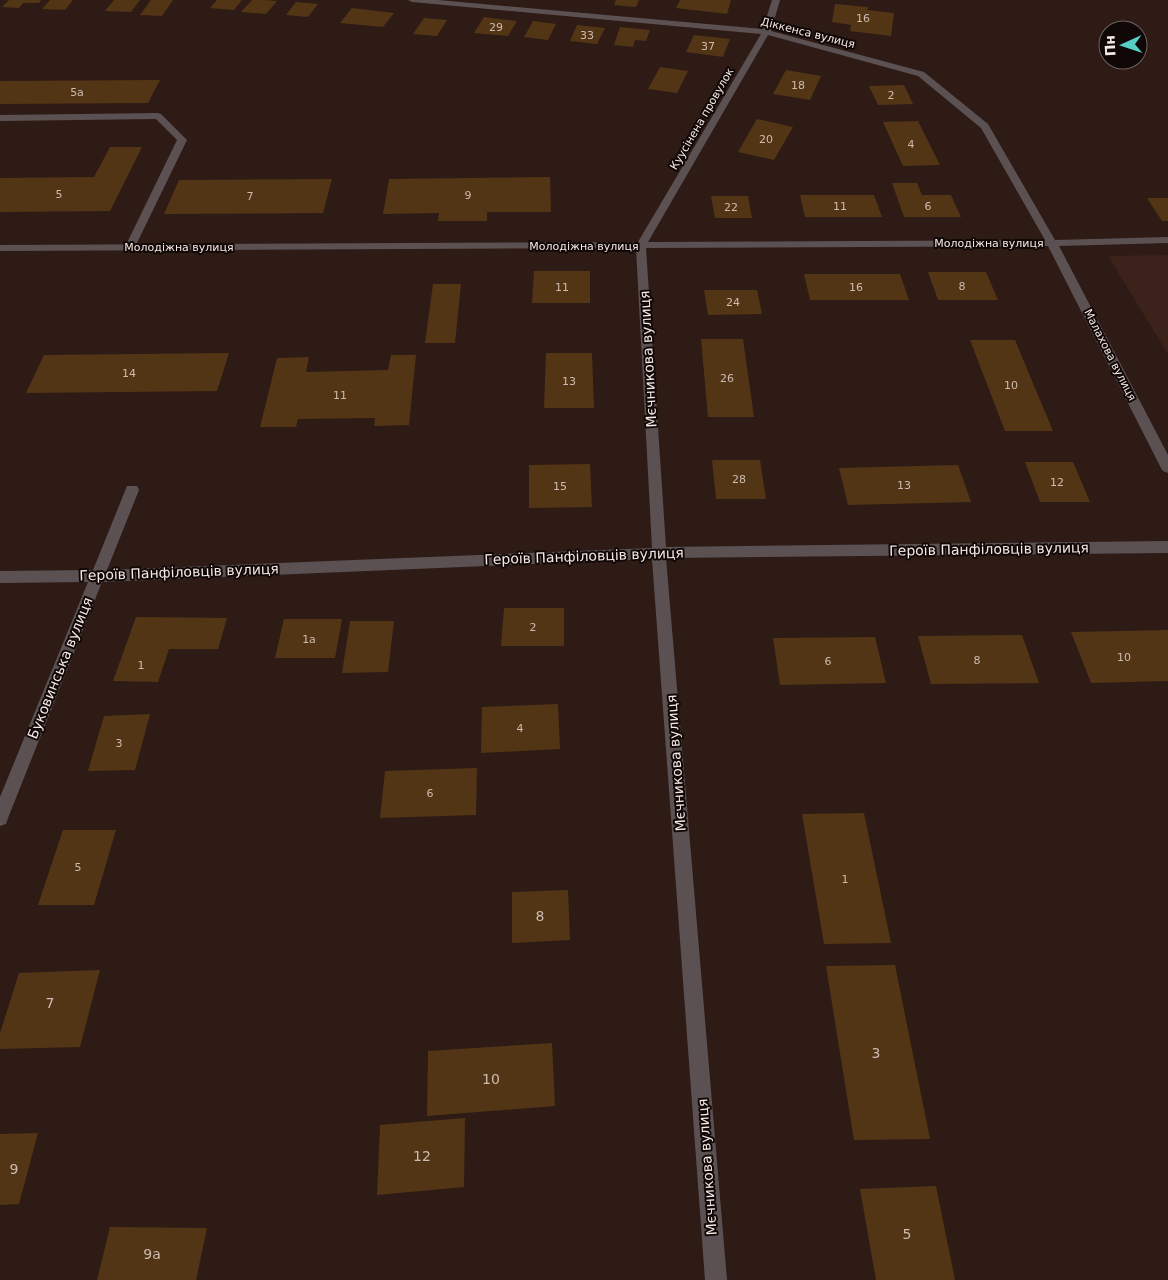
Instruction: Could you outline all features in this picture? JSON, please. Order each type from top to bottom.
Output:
[{"type":"street","name":"Діккенса вулиця","points":[[412,0],[766,32],[921,74],[985,126],[1052,243]]},
{"type":"street","name":"Куусінена провулок","points":[[641,245],[766,32],[776,0]]},
{"type":"street","points":[[0,118],[158,116],[182,140],[130,247]]},
{"type":"street","name":"Молодіжна вулиця","points":[[0,248],[1052,243],[1168,240]]},
{"type":"street","name":"Малахова вулиця","points":[[1052,243],[1168,468]]},
{"type":"street","name":"Мєчникова вулиця","points":[[641,245],[659,553],[716,1280]]},
{"type":"street","name":"Буковинська вулиця","points":[[0,818],[132,490]]},
{"type":"street","name":"Героїв Панфіловців вулиця","points":[[0,577],[98,576],[659,553],[1168,546]]},
{"type":"shaded area","points":[[1168,255],[1168,354],[1108,256]]},
{"type":"building","points":[[9,0],[41,0],[39,3],[23,3],[19,8],[2,7]]},
{"type":"building","points":[[50,0],[73,0],[65,10],[42,9]]},
{"type":"building","points":[[114,0],[140,0],[131,12],[105,11]]},
{"type":"building","points":[[151,0],[173,0],[162,16],[140,15]]},
{"type":"building","points":[[217,0],[242,0],[234,10],[210,8]]},
{"type":"building","points":[[252,0],[277,1],[266,14],[241,12]]},
{"type":"building","points":[[616,0],[639,0],[636,7],[614,5]]},
{"type":"building","points":[[680,0],[731,0],[727,14],[676,8]]},
{"type":"building","points":[[296,2],[318,4],[308,17],[286,15]]},
{"type":"building","points":[[835,4],[868,7],[867,10],[894,13],[891,36],[850,31],[851,25],[832,22]]},
{"type":"building","points":[[352,8],[394,13],[383,27],[340,23]]},
{"type":"building","points":[[484,17],[517,21],[508,36],[474,33]]},
{"type":"building","points":[[424,18],[447,20],[437,36],[413,34]]},
{"type":"building","points":[[533,21],[556,24],[548,40],[524,37]]},
{"type":"building","points":[[577,25],[605,28],[597,44],[570,41]]},
{"type":"building","points":[[620,27],[650,30],[646,41],[635,40],[633,47],[614,45]]},
{"type":"building","points":[[694,35],[730,39],[723,57],[686,52]]},
{"type":"building","points":[[660,67],[688,71],[677,93],[648,89]]},
{"type":"building","points":[[786,70],[821,76],[810,100],[773,94]]},
{"type":"building","points":[[160,80],[148,103],[0,104],[0,81]]},
{"type":"building","points":[[904,85],[913,104],[878,105],[869,86]]},
{"type":"building","points":[[757,119],[793,127],[774,160],[738,152]]},
{"type":"building","points":[[918,121],[940,165],[903,166],[883,122]]},
{"type":"building","points":[[110,147],[142,147],[110,211],[0,212],[0,178],[94,177]]},
{"type":"building","points":[[550,177],[551,212],[487,212],[487,221],[438,221],[439,213],[383,214],[389,179]]},
{"type":"building","points":[[332,179],[323,213],[164,214],[179,180]]},
{"type":"building","points":[[892,183],[917,183],[922,195],[951,195],[961,217],[904,217]]},
{"type":"building","points":[[800,195],[874,195],[882,217],[805,217]]},
{"type":"building","points":[[711,196],[748,196],[752,218],[715,218]]},
{"type":"building","points":[[1147,198],[1168,198],[1168,221],[1162,221]]},
{"type":"building","points":[[534,271],[590,271],[590,303],[532,303]]},
{"type":"building","points":[[928,272],[986,272],[998,300],[938,300]]},
{"type":"building","points":[[804,274],[900,274],[909,300],[810,300]]},
{"type":"building","points":[[433,284],[461,284],[455,343],[425,343]]},
{"type":"building","points":[[704,290],[757,290],[762,314],[708,315]]},
{"type":"building","points":[[701,339],[743,339],[754,417],[708,417]]},
{"type":"building","points":[[970,340],[1015,340],[1053,431],[1005,431]]},
{"type":"building","points":[[229,353],[217,391],[26,393],[44,355]]},
{"type":"building","points":[[546,353],[592,353],[594,408],[544,408]]},
{"type":"building","points":[[391,355],[416,355],[409,425],[374,426],[375,418],[298,419],[296,427],[260,427],[277,358],[309,357],[306,372],[388,370]]},
{"type":"building","points":[[712,460],[760,460],[766,499],[716,499]]},
{"type":"building","points":[[1025,462],[1073,462],[1090,502],[1040,502]]},
{"type":"building","points":[[590,464],[592,507],[529,508],[529,465]]},
{"type":"building","points":[[958,465],[971,502],[848,505],[839,468]]},
{"type":"building","points":[[504,608],[564,608],[564,646],[501,646]]},
{"type":"building","points":[[136,617],[227,618],[218,649],[169,649],[158,682],[113,681]]},
{"type":"building","points":[[284,619],[342,619],[335,658],[275,658]]},
{"type":"building","points":[[350,621],[394,621],[388,672],[342,673]]},
{"type":"building","points":[[1168,630],[1168,681],[1091,683],[1071,632]]},
{"type":"building","points":[[1022,635],[1039,683],[931,684],[918,636]]},
{"type":"building","points":[[875,637],[886,683],[780,685],[773,638]]},
{"type":"building","points":[[558,704],[560,749],[481,753],[482,707]]},
{"type":"building","points":[[150,714],[135,770],[88,771],[104,716]]},
{"type":"building","points":[[477,768],[476,815],[380,818],[385,771]]},
{"type":"building","points":[[864,813],[891,943],[824,944],[802,814]]},
{"type":"building","points":[[63,830],[116,830],[94,905],[38,905]]},
{"type":"building","points":[[568,890],[570,940],[512,943],[512,892]]},
{"type":"building","points":[[895,965],[930,1139],[854,1140],[826,966]]},
{"type":"building","points":[[100,970],[80,1047],[0,1049],[0,1033],[19,973]]},
{"type":"building","points":[[552,1043],[555,1106],[427,1116],[428,1051]]},
{"type":"building","points":[[465,1118],[464,1187],[377,1195],[380,1125]]},
{"type":"building","points":[[38,1133],[19,1204],[0,1205],[0,1134]]},
{"type":"building","points":[[936,1186],[955,1280],[876,1280],[860,1189]]},
{"type":"building","points":[[110,1227],[207,1228],[196,1280],[97,1280]]}]
